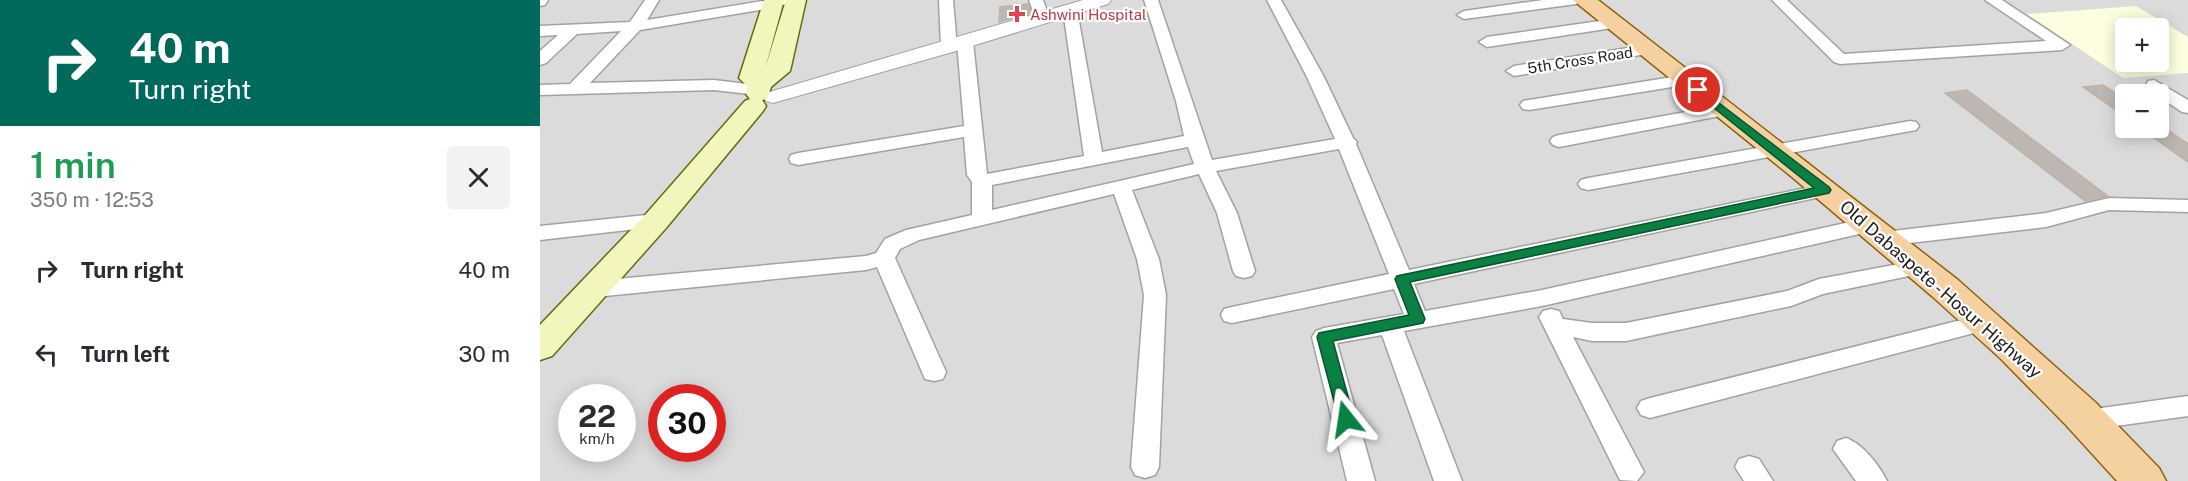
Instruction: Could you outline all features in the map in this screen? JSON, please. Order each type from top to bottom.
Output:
[{"type":"main road","points":[[540,347],[656,221],[778,71],[796,0]]},
{"type":"main road","name":"Old Dabaspete - Hosur Highway","points":[[1584,0],[1825,190],[1985,322],[2087,420],[2132,479]]},
{"type":"main road","points":[[761,94],[751,78],[777,1]]},
{"type":"street","points":[[576,88],[635,26],[652,0]]},
{"type":"street","points":[[946,0],[973,130],[977,176],[982,180],[1194,140]]},
{"type":"street","points":[[540,90],[714,85],[761,94],[957,45],[1039,9],[1070,10],[1102,0]]},
{"type":"street","points":[[1151,0],[1185,101],[1194,140],[1227,213],[1244,272]]},
{"type":"street","points":[[1274,0],[1305,52],[1348,142],[1418,319]]},
{"type":"street","points":[[1464,15],[1576,0]]},
{"type":"street","points":[[1779,0],[1840,59],[2062,45],[1992,0]]},
{"type":"street","points":[[540,31],[635,26],[777,1]]},
{"type":"street","points":[[1070,10],[1094,158]]},
{"type":"street","points":[[1487,42],[1614,24]]},
{"type":"street","points":[[540,60],[571,31]]},
{"type":"street","name":"5th Cross Road","points":[[1514,70],[1647,50]]},
{"type":"street","points":[[1528,105],[1685,80]]},
{"type":"street","points":[[2169,95],[2188,108]]},
{"type":"street","points":[[1559,141],[1724,110]]},
{"type":"street","points":[[1588,184],[1910,126]]},
{"type":"street","points":[[798,159],[973,130]]},
{"type":"street","points":[[595,289],[866,263],[884,258],[892,244],[913,235],[982,217],[1205,167],[1348,142]]},
{"type":"street","points":[[982,180],[982,217]]},
{"type":"street","points":[[1121,186],[1148,259],[1155,295],[1145,467]]},
{"type":"street","points":[[1232,315],[1825,190]]},
{"type":"street","points":[[1361,481],[1324,337],[1542,298],[1876,232],[2046,220],[2109,204],[2188,206]]},
{"type":"street","points":[[540,233],[656,221]]},
{"type":"street","points":[[884,258],[934,372]]},
{"type":"street","points":[[1556,326],[1592,332],[1626,332],[1791,298],[1819,287],[1920,267]]},
{"type":"street","points":[[1542,298],[1630,472]]},
{"type":"street","points":[[1650,408],[1985,322]]},
{"type":"street","points":[[1390,324],[1448,481]]},
{"type":"street","points":[[2087,420],[2188,406]]},
{"type":"street","points":[[1846,448],[1873,481]]},
{"type":"shaded area","points":[[540,0],[2188,0],[2188,481],[540,481]]},
{"type":"shaded area","points":[[2136,6],[2156,18],[2115,18],[2115,72],[2169,72],[2169,26],[2188,37],[2188,73],[2123,78],[2027,14]]},
{"type":"building","points":[[1028,4],[1031,13],[999,22],[1000,7]]},
{"type":"building","points":[[2103,85],[2115,93],[2115,109],[2083,87]]},
{"type":"building","points":[[1967,90],[2108,196],[2085,201],[1945,93]]},
{"type":"building","points":[[2169,131],[2188,144],[2188,162],[2154,138],[2169,138]]},
{"type":"place","name":"Ashwini Hospital","points":[[1017,14]]},
{"type":"route","points":[[1346,419],[1324,337],[1418,319],[1402,279],[1825,190],[1698,90]]}]
